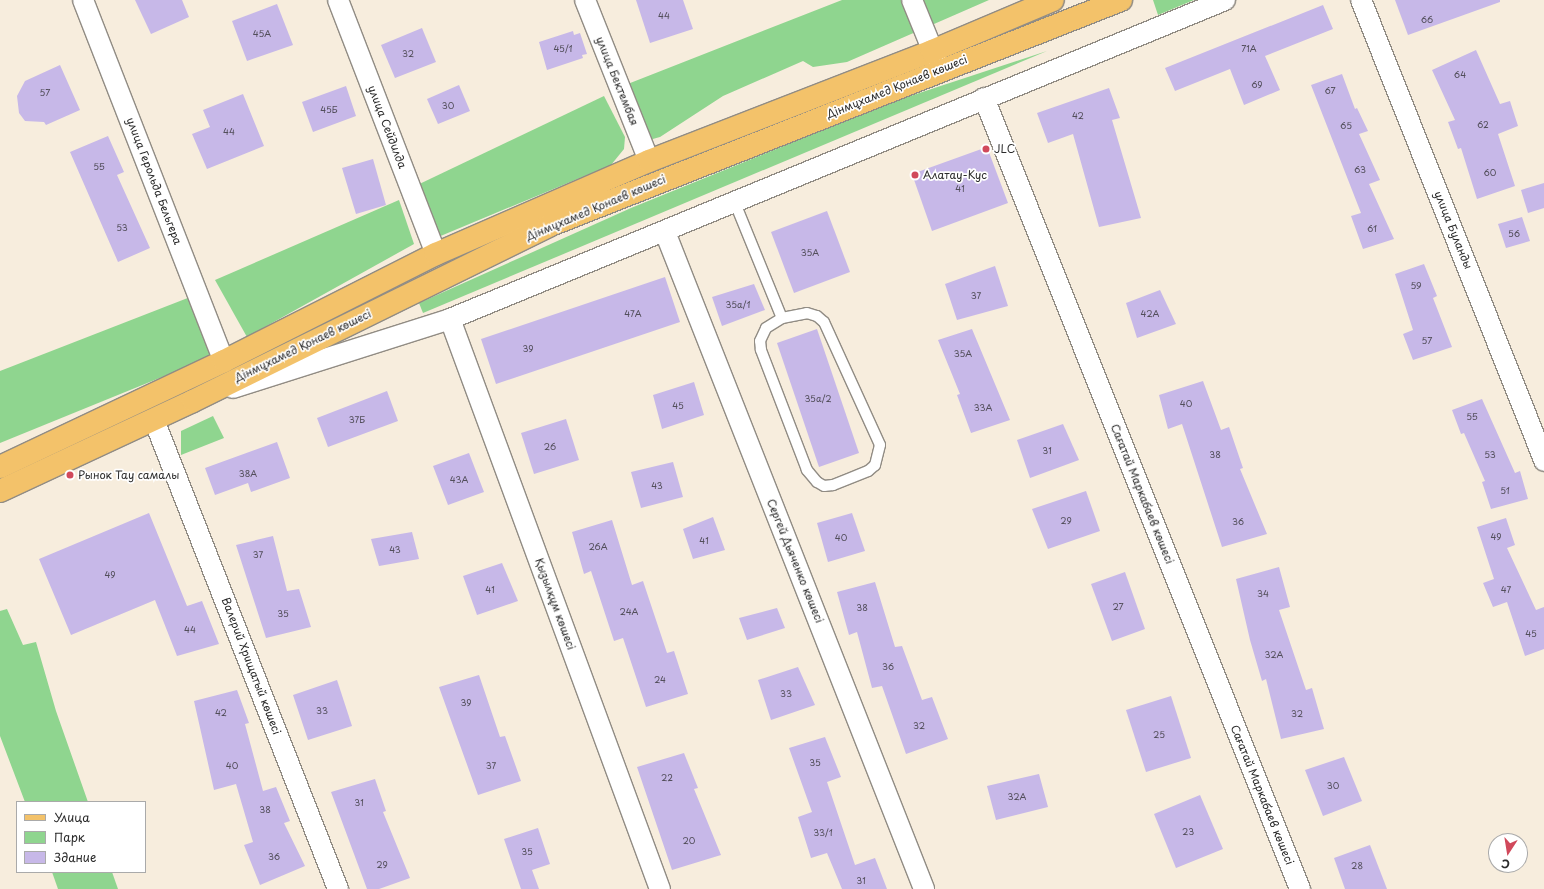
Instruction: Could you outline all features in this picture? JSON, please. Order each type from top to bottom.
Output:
[{"type":"main road","name":"Дінмұхамед Қонаев көшесі","points":[[0,491],[154,420],[548,226],[936,60],[1053,0]]},
{"type":"main road","name":"Дінмұхамед Қонаев көшесі","points":[[0,467],[224,361],[436,254],[649,161],[936,60],[1120,0]]},
{"type":"street","name":"улица Герольда Бельгера","points":[[83,0],[224,361]]},
{"type":"street","name":"улица Сейдилда","points":[[338,0],[436,254]]},
{"type":"street","name":"улица Бектембая","points":[[585,0],[649,161]]},
{"type":"street","points":[[912,0],[936,60]]},
{"type":"street","points":[[193,401],[350,353],[450,319],[665,232],[984,98],[1225,0]]},
{"type":"street","name":"улица Буланды","points":[[1361,0],[1544,461]]},
{"type":"street","name":"Сағатай Маркабаев көшесі","points":[[984,98],[1300,889]]},
{"type":"street","name":"Сергей Дьяченко көшесі","points":[[665,232],[924,889]]},
{"type":"street","name":"Қызылқұм көшесі","points":[[450,319],[660,889]]},
{"type":"street","name":"Валерий Хрищатый көшесі","points":[[154,420],[338,889]]},
{"type":"lane","points":[[735,203],[782,318]]},
{"type":"lane","points":[[807,313],[817,316],[824,322],[880,445],[875,465],[868,471],[833,485],[824,486],[812,478],[807,470],[761,350],[762,334],[766,328],[782,318],[807,313]]},
{"type":"green space","points":[[842,0],[989,0],[847,62],[813,67],[803,61],[723,96],[660,137],[642,142],[620,87]]},
{"type":"green space","points":[[1153,0],[1194,0],[1158,15]]},
{"type":"green space","points":[[1047,51],[423,313],[419,303],[631,208],[892,102]]},
{"type":"green space","points":[[604,96],[625,137],[624,149],[611,165],[431,240],[411,188]]},
{"type":"green space","points":[[399,200],[414,244],[247,337],[215,280]]},
{"type":"green space","points":[[198,294],[221,353],[0,443],[0,371]]},
{"type":"green space","points":[[213,416],[224,438],[181,455],[181,431]]},
{"type":"green space","points":[[7,609],[23,645],[36,642],[56,711],[88,801],[25,801],[0,736],[0,611]]},
{"type":"green space","points":[[52,873],[112,873],[118,889],[58,889]]},
{"type":"building","points":[[135,0],[182,0],[189,17],[151,34]]},
{"type":"building","points":[[636,0],[683,0],[693,29],[650,43]]},
{"type":"building","points":[[1395,0],[1500,0],[1500,2],[1408,35]]},
{"type":"building","points":[[277,4],[293,45],[247,61],[232,21]]},
{"type":"building","points":[[1323,5],[1333,29],[1265,56],[1280,90],[1244,105],[1230,69],[1175,91],[1165,68]]},
{"type":"building","points":[[422,28],[436,62],[395,78],[381,45]]},
{"type":"building","points":[[573,31],[574,35],[580,33],[587,54],[582,55],[583,58],[547,70],[539,42]]},
{"type":"building","points":[[1476,50],[1500,104],[1510,101],[1518,126],[1498,134],[1515,186],[1477,199],[1461,148],[1458,149],[1448,122],[1455,120],[1432,70]]},
{"type":"building","points":[[60,65],[80,110],[46,125],[44,122],[25,121],[19,113],[17,96],[25,81]]},
{"type":"building","points":[[1342,74],[1355,109],[1357,108],[1368,131],[1359,134],[1380,180],[1369,184],[1394,239],[1363,249],[1351,216],[1361,213],[1311,85]]},
{"type":"building","points":[[459,85],[470,111],[438,124],[427,99]]},
{"type":"building","points":[[346,86],[356,116],[313,132],[302,102]]},
{"type":"building","points":[[1109,88],[1120,118],[1112,120],[1141,218],[1099,227],[1073,134],[1048,143],[1037,113]]},
{"type":"building","points":[[243,94],[264,146],[207,169],[192,134],[210,127],[203,110]]},
{"type":"building","points":[[108,136],[124,172],[117,175],[150,248],[118,262],[70,152]]},
{"type":"building","points":[[987,147],[1008,203],[932,231],[912,174]]},
{"type":"building","points":[[373,159],[386,205],[356,214],[342,168]]},
{"type":"building","points":[[1544,183],[1544,208],[1528,213],[1521,190]]},
{"type":"building","points":[[827,211],[850,272],[794,293],[771,232]]},
{"type":"building","points":[[1522,217],[1530,241],[1506,248],[1498,224]]},
{"type":"building","points":[[1424,264],[1437,296],[1433,298],[1452,347],[1413,360],[1403,334],[1413,330],[1395,274]]},
{"type":"building","points":[[995,266],[1008,306],[957,320],[945,284]]},
{"type":"building","points":[[665,277],[680,322],[496,384],[481,339]]},
{"type":"building","points":[[754,284],[765,310],[722,326],[712,297]]},
{"type":"building","points":[[1160,290],[1176,324],[1137,338],[1126,303]]},
{"type":"building","points":[[817,329],[859,453],[819,467],[777,343]]},
{"type":"building","points":[[972,329],[1010,420],[971,433],[957,395],[960,394],[938,340]]},
{"type":"building","points":[[1203,381],[1221,430],[1229,427],[1243,468],[1240,469],[1267,534],[1222,547],[1182,424],[1168,429],[1159,395]]},
{"type":"building","points":[[694,382],[704,415],[662,429],[653,395]]},
{"type":"building","points":[[387,391],[398,421],[328,447],[317,418]]},
{"type":"building","points":[[1482,399],[1515,473],[1520,471],[1528,499],[1491,509],[1482,482],[1485,481],[1464,433],[1461,434],[1452,410]]},
{"type":"building","points":[[566,419],[579,460],[534,474],[521,433]]},
{"type":"building","points":[[1063,424],[1079,460],[1030,478],[1017,440]]},
{"type":"building","points":[[277,442],[290,478],[251,492],[248,483],[215,495],[205,468]]},
{"type":"building","points":[[469,453],[484,492],[448,505],[433,466]]},
{"type":"building","points":[[673,462],[683,497],[641,508],[631,472]]},
{"type":"building","points":[[1086,491],[1100,531],[1048,549],[1032,509]]},
{"type":"building","points":[[149,513],[187,606],[202,601],[219,644],[177,656],[155,600],[71,635],[39,559]]},
{"type":"building","points":[[852,513],[865,551],[828,562],[817,523]]},
{"type":"building","points":[[713,517],[725,550],[693,559],[683,529]]},
{"type":"building","points":[[1506,518],[1515,545],[1507,548],[1536,610],[1544,607],[1544,649],[1525,656],[1507,602],[1493,607],[1483,583],[1494,579],[1477,527]]},
{"type":"building","points":[[612,520],[632,585],[643,581],[667,653],[674,651],[688,694],[646,707],[623,638],[614,641],[591,571],[584,574],[572,532]]},
{"type":"building","points":[[412,532],[419,559],[379,566],[371,539]]},
{"type":"building","points":[[273,536],[287,591],[299,589],[311,627],[266,638],[236,545]]},
{"type":"building","points":[[502,563],[518,601],[477,615],[463,576]]},
{"type":"building","points":[[1279,567],[1290,607],[1279,610],[1306,690],[1312,688],[1324,729],[1281,739],[1266,679],[1262,681],[1250,640],[1236,579]]},
{"type":"building","points":[[1125,572],[1145,629],[1112,641],[1091,584]]},
{"type":"building","points":[[875,582],[895,647],[902,646],[922,700],[932,697],[948,739],[906,754],[882,686],[872,688],[857,632],[849,635],[837,592]]},
{"type":"building","points":[[777,608],[785,628],[747,640],[739,618]]},
{"type":"building","points":[[798,667],[815,705],[771,720],[758,680]]},
{"type":"building","points":[[479,675],[500,737],[505,736],[521,781],[478,795],[439,687]]},
{"type":"building","points":[[337,680],[352,726],[308,740],[293,695]]},
{"type":"building","points":[[237,690],[249,723],[245,724],[263,791],[276,787],[290,821],[284,823],[305,866],[260,885],[244,845],[253,842],[236,784],[214,790],[194,701]]},
{"type":"building","points":[[1171,696],[1191,758],[1146,772],[1126,710]]},
{"type":"building","points":[[825,737],[841,777],[827,782],[855,865],[875,858],[887,889],[842,889],[827,853],[811,858],[798,817],[812,812],[789,748]]},
{"type":"building","points":[[684,753],[698,788],[694,789],[721,855],[672,870],[637,767]]},
{"type":"building","points":[[1344,757],[1362,801],[1323,816],[1305,770]]},
{"type":"building","points":[[1039,774],[1048,807],[996,820],[987,786]]},
{"type":"building","points":[[375,779],[386,811],[383,812],[410,878],[379,889],[367,889],[331,792]]},
{"type":"building","points":[[1200,795],[1223,849],[1176,868],[1154,814]]},
{"type":"building","points":[[538,828],[550,864],[532,870],[539,889],[521,889],[504,839]]},
{"type":"building","points":[[1370,845],[1387,889],[1345,889],[1334,858]]},
{"type":"place","name":"JLC","points":[[986,149]]},
{"type":"place","name":"Алатау-Кус","points":[[915,175]]},
{"type":"place","name":"Рынок Тау самалы","points":[[70,475]]}]
